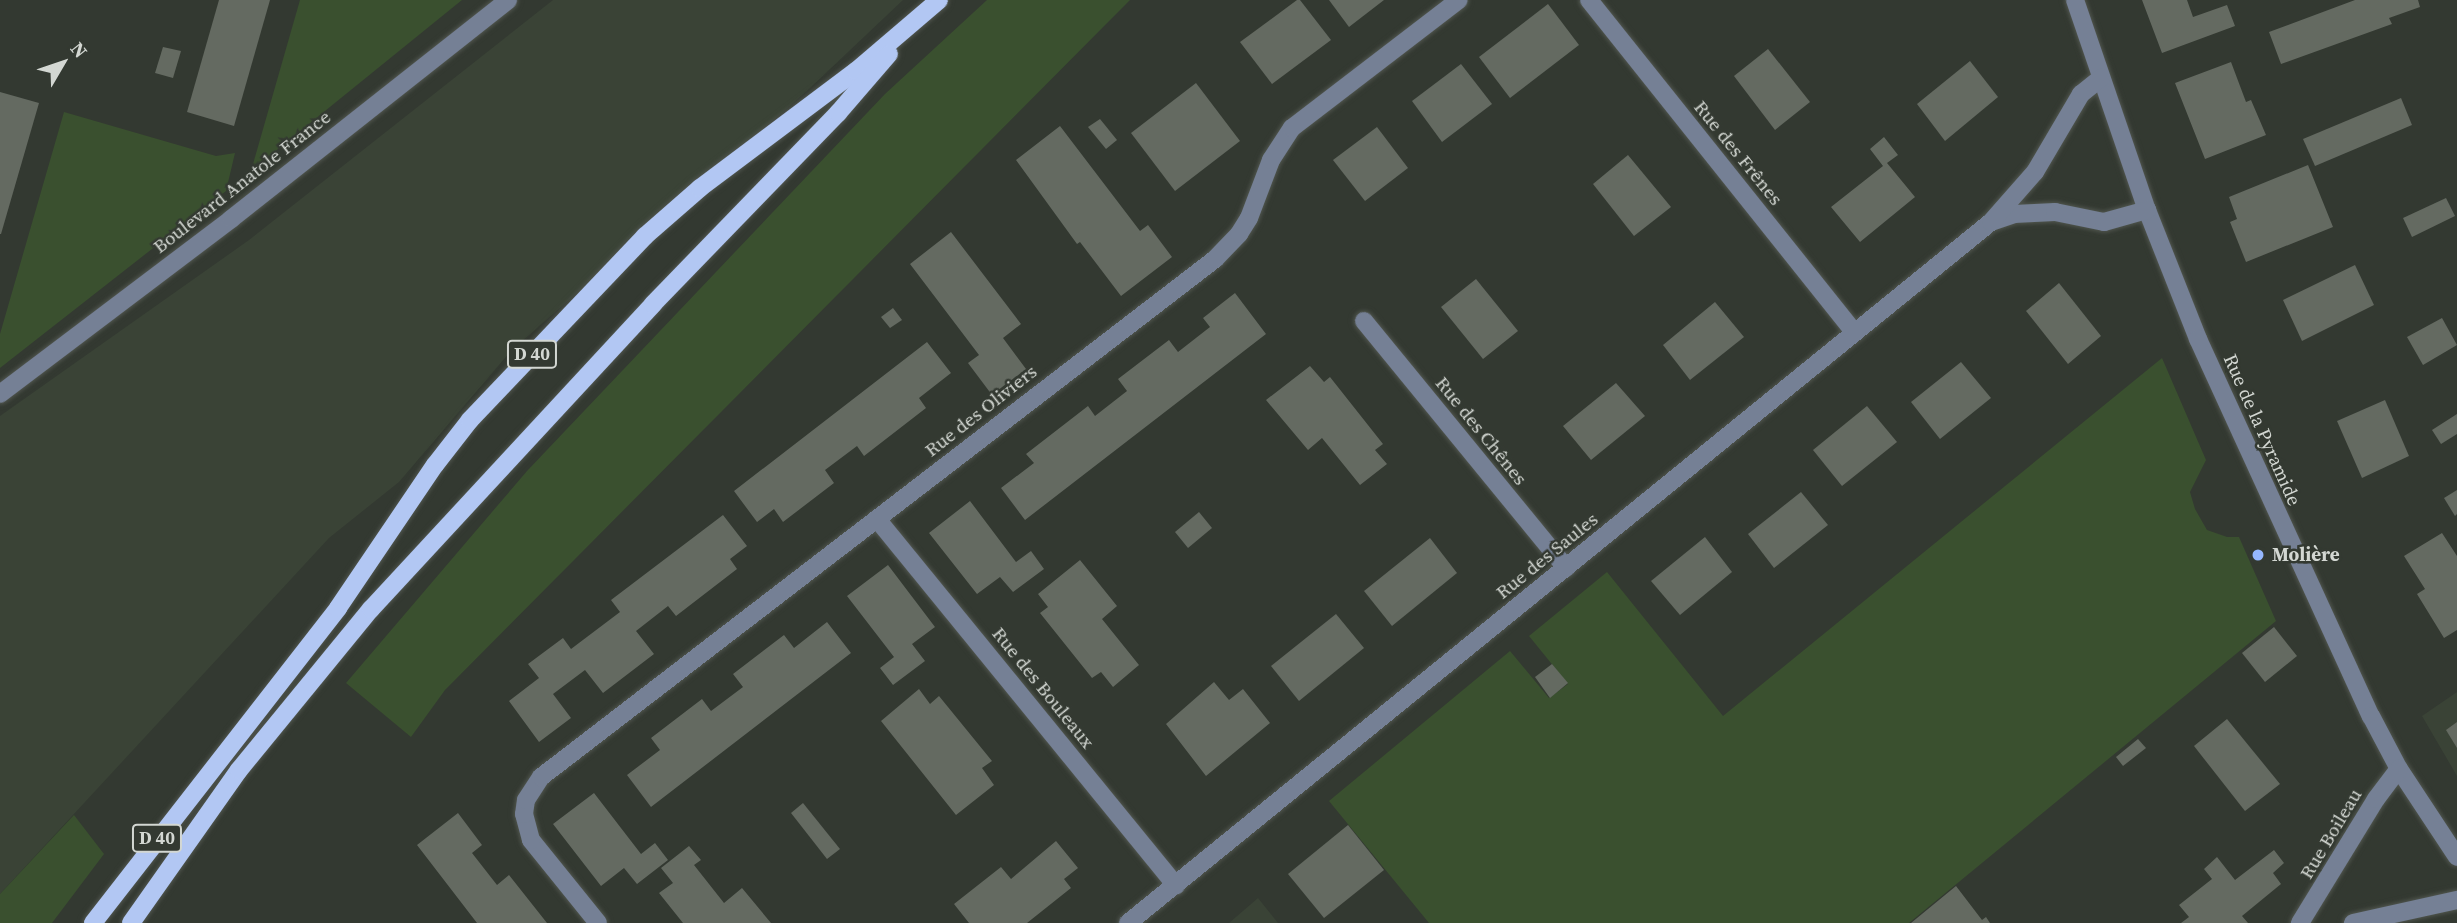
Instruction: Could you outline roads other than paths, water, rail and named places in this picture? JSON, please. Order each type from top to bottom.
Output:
[{"type":"main road","name":"D 40","points":[[93,923],[338,608],[435,466],[470,420],[598,283],[655,227],[700,188],[914,23],[939,0]]},
{"type":"main road","name":"D 40","points":[[131,923],[239,770],[380,599],[653,304],[829,122],[914,23]]},
{"type":"street","name":"Boulevard Anatole France","points":[[0,394],[231,219],[508,0]]},
{"type":"street","name":"Rue des Oliviers","points":[[598,923],[531,840],[524,814],[526,800],[541,777],[1215,259],[1240,234],[1271,160],[1293,128],[1459,0]]},
{"type":"street","name":"Rue des Frênes","points":[[1589,0],[1854,332]]},
{"type":"street","name":"Rue de la Pyramide","points":[[2075,0],[2147,210],[2203,351],[2355,683],[2399,769],[2457,857]]},
{"type":"street","name":"Rue des Saules","points":[[1128,923],[1991,222],[2042,162],[2081,94],[2101,78]]},
{"type":"street","name":"Rue des Saules","points":[[1991,222],[2014,214],[2055,212],[2104,222],[2147,210]]},
{"type":"street","name":"Rue des Chênes","points":[[1364,321],[1566,568]]},
{"type":"street","name":"Rue des Bouleaux","points":[[877,519],[1176,885]]},
{"type":"street","name":"Rue Boileau","points":[[2301,923],[2376,799],[2399,769]]},
{"type":"street","points":[[2353,923],[2457,900]]},
{"type":"place","name":"Molière","points":[[2258,555]]}]
